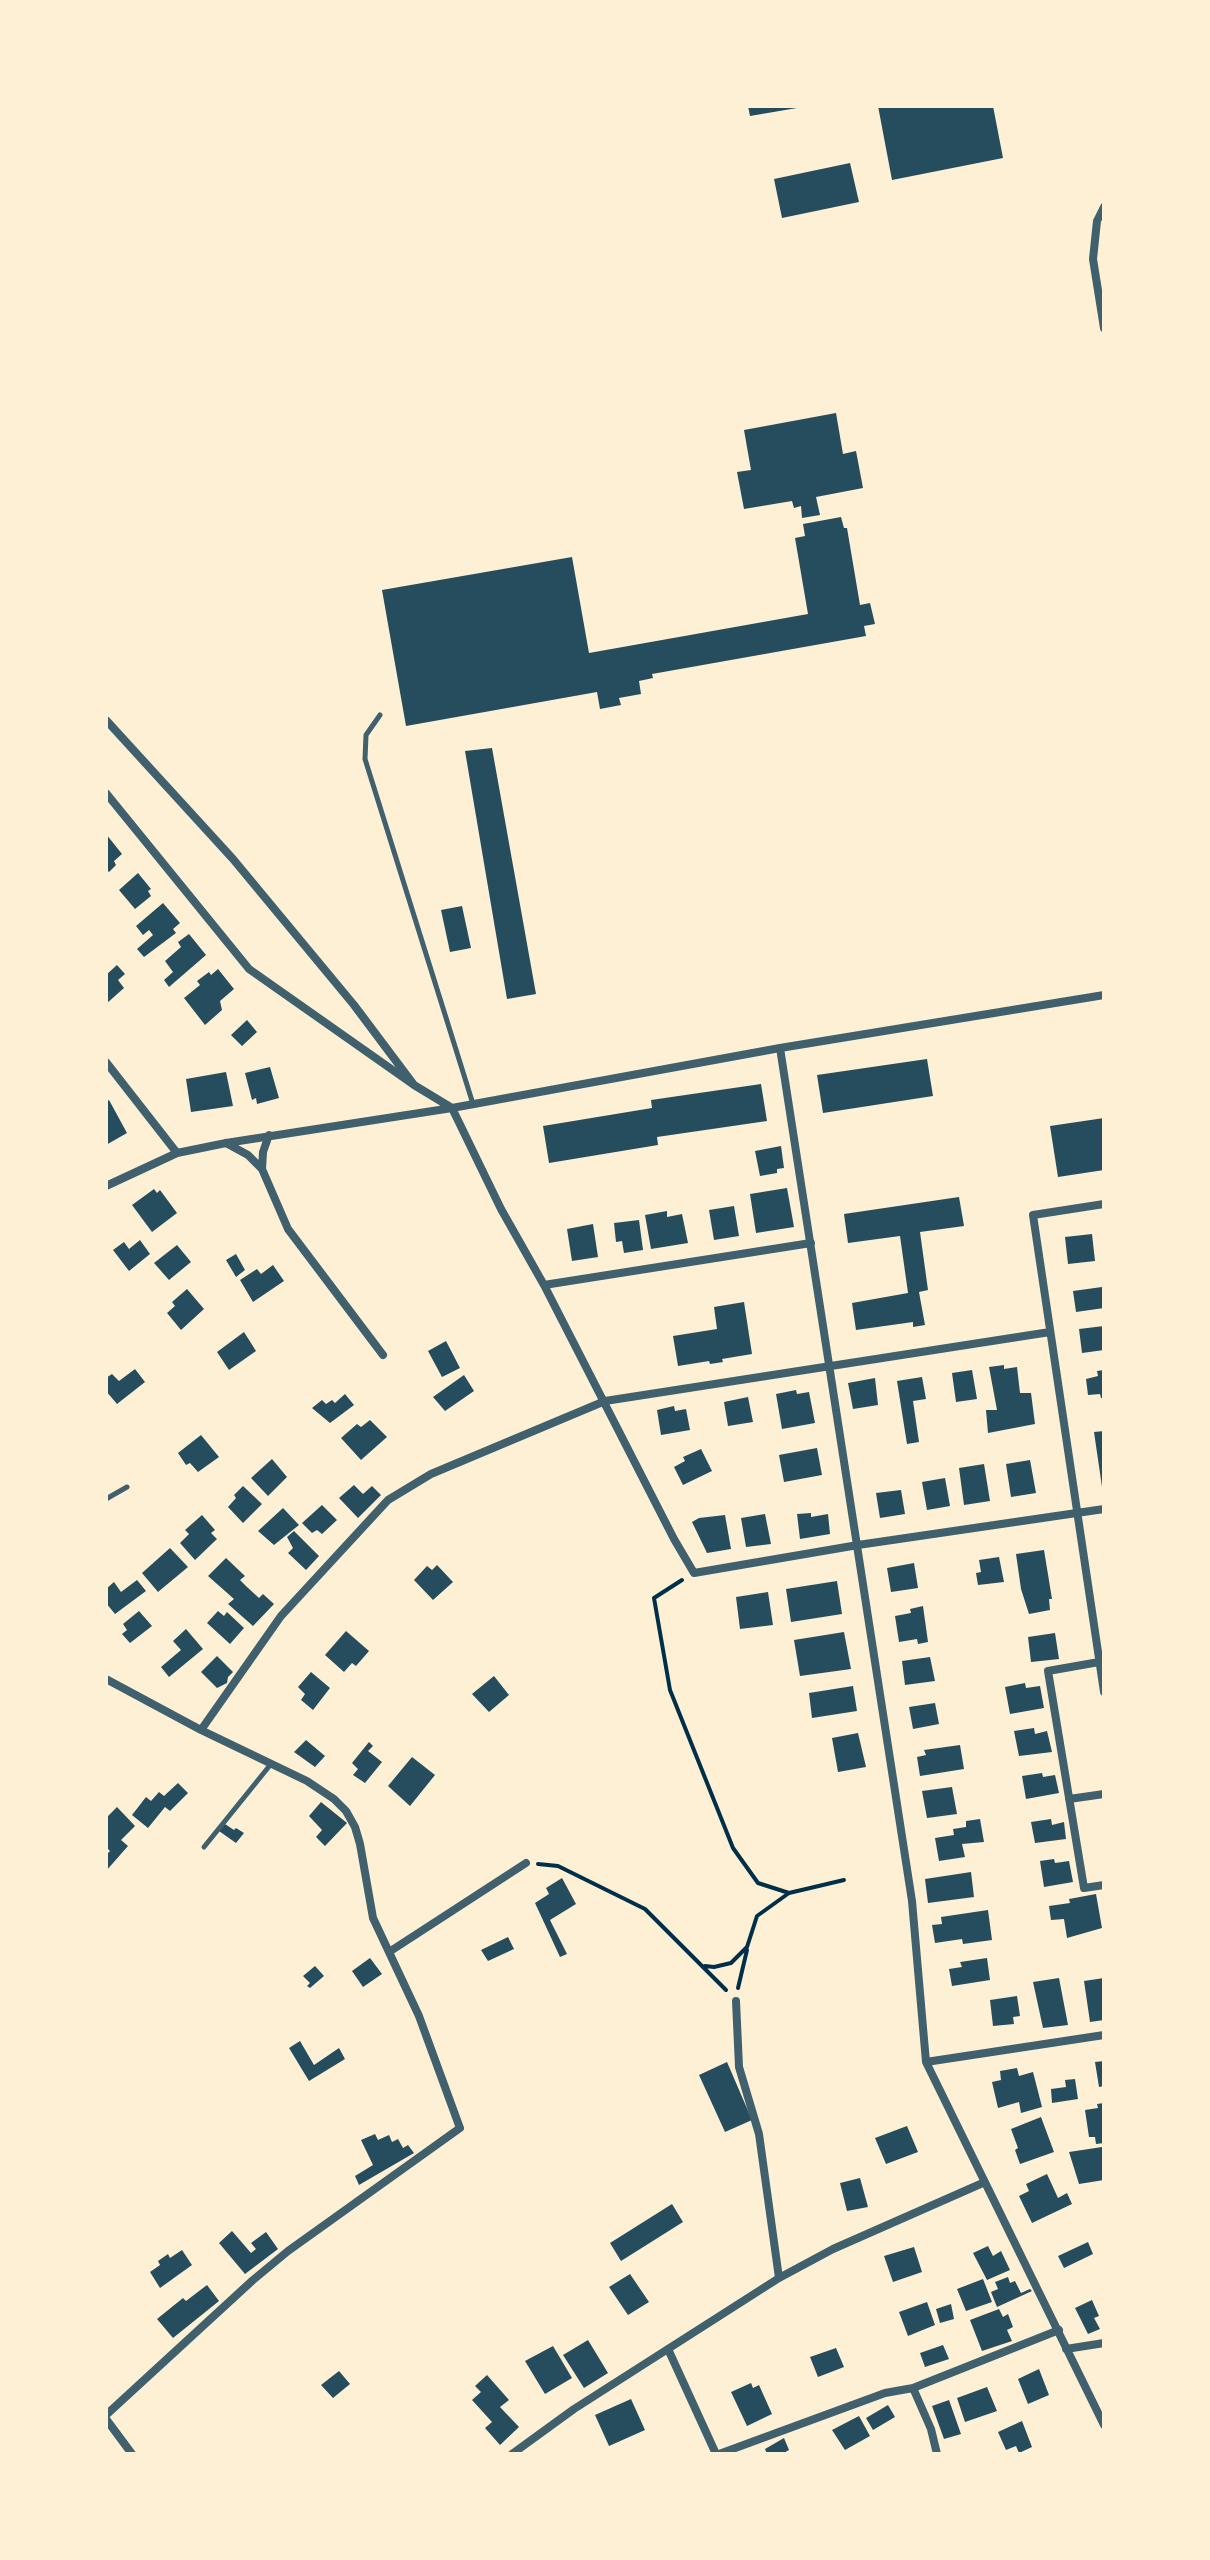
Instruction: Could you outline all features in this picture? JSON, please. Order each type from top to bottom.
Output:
[{"type":"street","points":[[1104,207],[1097,221],[1093,259],[1104,328]]},
{"type":"street","points":[[106,720],[233,859],[354,1005],[414,1085]]},
{"type":"street","points":[[106,793],[249,969],[414,1085],[452,1108],[501,1209],[694,1573],[1104,1509]]},
{"type":"street","points":[[106,1186],[177,1153],[226,1143],[452,1108],[780,1048],[1104,995]]},
{"type":"street","points":[[780,1048],[912,1901],[926,2062],[1104,2425]]},
{"type":"street","points":[[106,1062],[177,1153]]},
{"type":"street","points":[[262,1169],[263,1152],[269,1135]]},
{"type":"street","points":[[226,1143],[248,1155],[262,1169],[288,1229],[383,1355]]},
{"type":"street","points":[[1104,1204],[1033,1215],[1104,1692]]},
{"type":"street","points":[[544,1285],[811,1243]]},
{"type":"street","points":[[201,1730],[281,1616],[388,1500],[431,1474],[605,1401],[1050,1332]]},
{"type":"street","points":[[1099,1662],[1048,1671],[1084,1888],[1104,1885]]},
{"type":"street","points":[[106,1679],[201,1730],[307,1781],[346,1811],[360,1844],[373,1918],[419,2016],[460,2128],[276,2261],[106,2417],[132,2454]]},
{"type":"street","points":[[1069,1799],[1104,1794]]},
{"type":"street","points":[[389,1952],[526,1863]]},
{"type":"street","points":[[736,2001],[739,2067],[759,2134],[779,2278]]},
{"type":"street","points":[[926,2062],[1104,2035]]},
{"type":"street","points":[[512,2454],[523,2450],[574,2409],[779,2278],[833,2249],[985,2182]]},
{"type":"street","points":[[668,2349],[717,2454],[885,2393],[913,2388],[1059,2330]]},
{"type":"street","points":[[1066,2349],[1104,2343]]},
{"type":"street","points":[[913,2388],[931,2429],[937,2454]]},
{"type":"lane","points":[[380,715],[366,735],[365,759],[473,1104]]},
{"type":"lane","points":[[106,1499],[127,1487]]},
{"type":"lane","points":[[204,1847],[271,1764]]},
{"type":"path","points":[[694,1573],[654,1598],[670,1690],[733,1848],[758,1883],[789,1893]]},
{"type":"path","points":[[526,1863],[558,1866],[645,1909],[736,2001]]},
{"type":"path","points":[[736,2001],[757,1916],[789,1893],[844,1880]]},
{"type":"path","points":[[702,1965],[714,1967],[731,1963],[747,1947]]},
{"type":"building","points":[[748,106],[797,106],[797,108],[750,116]]},
{"type":"building","points":[[878,106],[993,106],[1003,158],[892,180]]},
{"type":"building","points":[[850,163],[859,202],[782,218],[774,179]]},
{"type":"building","points":[[836,413],[843,454],[856,451],[863,488],[816,497],[820,515],[802,518],[801,506],[794,508],[792,501],[744,509],[737,472],[751,470],[744,430]]},
{"type":"building","points":[[841,517],[844,528],[847,528],[860,605],[870,603],[875,624],[864,626],[866,636],[652,674],[653,678],[639,681],[641,694],[619,698],[621,705],[600,709],[597,692],[406,726],[382,590],[572,557],[589,653],[808,614],[795,538],[805,536],[803,524]]},
{"type":"building","points":[[492,748],[536,994],[507,999],[465,751]]},
{"type":"building","points":[[106,834],[122,854],[109,872],[106,869]]},
{"type":"building","points":[[138,873],[151,889],[148,891],[151,896],[135,909],[119,890]]},
{"type":"building","points":[[163,903],[180,923],[173,929],[176,933],[144,957],[137,949],[153,935],[149,930],[143,935],[136,926]]},
{"type":"building","points":[[462,906],[471,948],[450,952],[441,910]]},
{"type":"building","points":[[189,934],[206,955],[169,987],[164,980],[173,972],[165,961],[181,947],[178,942]]},
{"type":"building","points":[[117,965],[125,974],[118,980],[124,988],[106,1004],[106,975]]},
{"type":"building","points":[[218,969],[234,989],[220,1001],[222,1010],[205,1025],[184,998],[200,985],[197,981]]},
{"type":"building","points":[[247,1020],[257,1032],[242,1046],[231,1035]]},
{"type":"building","points":[[927,1059],[933,1096],[823,1113],[817,1075]]},
{"type":"building","points":[[270,1067],[279,1098],[257,1104],[256,1098],[252,1100],[245,1073]]},
{"type":"building","points":[[226,1072],[233,1106],[191,1112],[186,1079]]},
{"type":"building","points":[[761,1084],[767,1121],[657,1137],[658,1145],[549,1163],[543,1126],[652,1108],[651,1100]]},
{"type":"building","points":[[109,1100],[127,1133],[106,1145],[106,1102]]},
{"type":"building","points":[[1104,1118],[1104,1170],[1058,1177],[1050,1126]]},
{"type":"building","points":[[781,1146],[784,1168],[777,1169],[777,1173],[760,1176],[755,1151]]},
{"type":"building","points":[[787,1188],[794,1227],[756,1233],[750,1194]]},
{"type":"building","points":[[154,1189],[157,1193],[160,1190],[177,1213],[152,1232],[132,1205]]},
{"type":"building","points":[[959,1197],[964,1226],[920,1232],[928,1290],[919,1292],[925,1325],[913,1327],[913,1322],[856,1330],[852,1303],[908,1293],[900,1236],[848,1243],[844,1214]]},
{"type":"building","points":[[734,1206],[739,1236],[714,1240],[709,1210]]},
{"type":"building","points":[[667,1211],[667,1217],[682,1214],[688,1243],[651,1249],[645,1215]]},
{"type":"building","points":[[639,1220],[643,1250],[624,1253],[622,1241],[616,1242],[614,1223]]},
{"type":"building","points":[[593,1224],[598,1257],[572,1261],[567,1229]]},
{"type":"building","points":[[1092,1234],[1095,1261],[1068,1264],[1065,1237]]},
{"type":"building","points":[[140,1240],[150,1254],[129,1271],[113,1250],[124,1242],[129,1249]]},
{"type":"building","points":[[177,1245],[191,1262],[169,1280],[154,1263]]},
{"type":"building","points":[[236,1254],[245,1270],[236,1277],[226,1260]]},
{"type":"building","points":[[273,1265],[284,1281],[253,1302],[240,1280],[257,1269],[261,1274]]},
{"type":"building","points":[[1102,1287],[1104,1308],[1076,1312],[1073,1291]]},
{"type":"building","points":[[187,1289],[204,1309],[181,1330],[167,1313],[175,1306],[172,1302]]},
{"type":"building","points":[[744,1302],[752,1354],[722,1359],[723,1362],[678,1366],[673,1336],[717,1329],[714,1307]]},
{"type":"building","points":[[1104,1326],[1104,1350],[1082,1353],[1079,1329]]},
{"type":"building","points":[[244,1332],[256,1351],[229,1370],[217,1352]]},
{"type":"building","points":[[446,1341],[460,1368],[442,1377],[428,1351]]},
{"type":"building","points":[[1004,1365],[1004,1369],[1017,1367],[1020,1393],[1031,1393],[1035,1424],[988,1433],[986,1410],[997,1410],[989,1367]]},
{"type":"building","points":[[135,1369],[145,1382],[117,1404],[106,1391],[106,1378],[112,1374],[119,1381]]},
{"type":"building","points":[[972,1370],[977,1399],[956,1402],[952,1373]]},
{"type":"building","points":[[1104,1370],[1104,1398],[1100,1394],[1088,1395],[1086,1379],[1098,1376],[1097,1371]]},
{"type":"building","points":[[464,1375],[474,1391],[445,1411],[433,1397]]},
{"type":"building","points":[[922,1377],[926,1399],[913,1401],[919,1442],[907,1444],[897,1381]]},
{"type":"building","points":[[875,1378],[878,1405],[853,1409],[848,1383]]},
{"type":"building","points":[[796,1390],[797,1394],[809,1392],[815,1423],[782,1429],[776,1394]]},
{"type":"building","points":[[345,1394],[354,1405],[330,1423],[312,1408],[322,1400],[326,1404],[332,1400],[335,1403]]},
{"type":"building","points":[[748,1397],[753,1422],[728,1426],[724,1402]]},
{"type":"building","points":[[674,1406],[675,1411],[686,1409],[690,1430],[661,1435],[657,1410]]},
{"type":"building","points":[[370,1420],[387,1437],[361,1460],[341,1438],[357,1424],[361,1427]]},
{"type":"building","points":[[1104,1431],[1104,1487],[1102,1487],[1094,1432]]},
{"type":"building","points":[[201,1435],[219,1457],[198,1472],[190,1463],[186,1465],[178,1453]]},
{"type":"building","points":[[817,1448],[822,1475],[784,1482],[779,1455]]},
{"type":"building","points":[[701,1449],[712,1471],[683,1485],[674,1467],[685,1461],[683,1457]]},
{"type":"building","points":[[272,1459],[287,1477],[268,1496],[251,1478]]},
{"type":"building","points":[[1030,1460],[1036,1493],[1011,1497],[1006,1464]]},
{"type":"building","points":[[984,1464],[990,1501],[964,1505],[959,1468]]},
{"type":"building","points":[[945,1478],[950,1506],[927,1510],[922,1482]]},
{"type":"building","points":[[354,1485],[363,1494],[372,1486],[381,1495],[358,1518],[339,1498]]},
{"type":"building","points":[[243,1486],[262,1504],[243,1523],[228,1507]]},
{"type":"building","points":[[901,1490],[905,1514],[880,1518],[876,1493]]},
{"type":"building","points":[[322,1505],[337,1520],[322,1534],[317,1530],[312,1533],[302,1523]]},
{"type":"building","points":[[283,1508],[299,1525],[274,1545],[258,1531]]},
{"type":"building","points":[[811,1513],[811,1517],[828,1514],[830,1534],[800,1539],[797,1514]]},
{"type":"building","points":[[765,1514],[771,1544],[746,1547],[741,1518]]},
{"type":"building","points":[[202,1515],[215,1530],[211,1533],[217,1539],[195,1560],[180,1543],[189,1534],[185,1530]]},
{"type":"building","points":[[725,1515],[731,1549],[707,1553],[692,1522],[699,1518]]},
{"type":"building","points":[[294,1531],[319,1556],[306,1570],[288,1553],[293,1548],[287,1537]]},
{"type":"building","points":[[170,1548],[188,1567],[158,1592],[142,1573]]},
{"type":"building","points":[[1044,1550],[1052,1599],[1049,1599],[1050,1610],[1029,1614],[1021,1589],[1016,1554]]},
{"type":"building","points":[[999,1557],[1004,1582],[978,1585],[976,1573],[981,1572],[979,1560]]},
{"type":"building","points":[[226,1558],[245,1576],[240,1580],[247,1587],[259,1598],[263,1594],[274,1604],[253,1626],[228,1604],[234,1599],[208,1576]]},
{"type":"building","points":[[914,1563],[918,1588],[891,1592],[887,1568]]},
{"type":"building","points":[[437,1565],[453,1582],[433,1600],[414,1580],[427,1566],[432,1570]]},
{"type":"building","points":[[137,1580],[146,1591],[115,1614],[106,1603],[106,1589],[114,1582],[121,1592]]},
{"type":"building","points":[[837,1581],[842,1614],[791,1622],[786,1589]]},
{"type":"building","points":[[768,1592],[773,1625],[740,1629],[736,1597]]},
{"type":"building","points":[[923,1606],[928,1642],[918,1644],[917,1639],[899,1642],[895,1616],[911,1613],[910,1609]]},
{"type":"building","points":[[139,1611],[152,1626],[130,1643],[122,1634],[127,1630],[123,1624]]},
{"type":"building","points":[[218,1611],[224,1616],[227,1612],[244,1628],[230,1644],[207,1623]]},
{"type":"building","points":[[186,1629],[203,1649],[169,1677],[161,1667],[181,1650],[173,1641]]},
{"type":"building","points":[[346,1631],[369,1651],[356,1666],[352,1663],[344,1672],[325,1655]]},
{"type":"building","points":[[844,1632],[851,1669],[800,1676],[794,1640]]},
{"type":"building","points":[[1055,1633],[1059,1659],[1031,1662],[1028,1637]]},
{"type":"building","points":[[217,1656],[233,1672],[227,1683],[217,1688],[201,1672]]},
{"type":"building","points":[[930,1657],[935,1681],[905,1685],[902,1661]]},
{"type":"building","points":[[311,1672],[330,1688],[313,1710],[301,1700],[305,1694],[298,1687]]},
{"type":"building","points":[[494,1676],[509,1695],[489,1712],[472,1694]]},
{"type":"building","points":[[1025,1683],[1026,1688],[1040,1686],[1044,1708],[1010,1714],[1005,1687]]},
{"type":"building","points":[[853,1686],[857,1711],[812,1718],[809,1693]]},
{"type":"building","points":[[935,1703],[939,1724],[913,1729],[909,1707]]},
{"type":"building","points":[[1034,1728],[1035,1734],[1047,1731],[1052,1752],[1019,1756],[1014,1731]]},
{"type":"building","points":[[858,1733],[866,1767],[838,1772],[832,1738]]},
{"type":"building","points":[[306,1740],[325,1756],[315,1767],[294,1752]]},
{"type":"building","points":[[369,1742],[373,1746],[368,1751],[382,1762],[365,1783],[353,1775],[358,1769],[352,1763]]},
{"type":"building","points":[[960,1745],[964,1769],[920,1776],[917,1757],[926,1755],[924,1750]]},
{"type":"building","points":[[412,1757],[435,1775],[410,1806],[388,1786]]},
{"type":"building","points":[[1042,1773],[1043,1777],[1055,1775],[1059,1793],[1026,1799],[1022,1776]]},
{"type":"building","points":[[178,1783],[188,1793],[170,1811],[165,1807],[148,1828],[132,1815],[146,1797],[151,1801],[159,1792],[164,1796]]},
{"type":"building","points":[[952,1787],[957,1814],[927,1818],[922,1791]]},
{"type":"building","points":[[321,1802],[347,1823],[325,1846],[316,1837],[322,1830],[309,1816]]},
{"type":"building","points":[[117,1807],[135,1826],[121,1840],[128,1846],[106,1871],[106,1855],[110,1851],[106,1847],[106,1818]]},
{"type":"building","points":[[980,1819],[984,1842],[962,1844],[965,1857],[939,1861],[935,1838],[954,1835],[953,1829],[966,1827],[966,1821]]},
{"type":"building","points":[[1051,1819],[1052,1825],[1064,1822],[1066,1839],[1035,1843],[1031,1822]]},
{"type":"building","points":[[225,1824],[244,1833],[236,1843],[219,1831]]},
{"type":"building","points":[[1054,1859],[1055,1863],[1069,1861],[1073,1882],[1044,1887],[1040,1861]]},
{"type":"building","points":[[971,1872],[974,1897],[928,1903],[925,1879]]},
{"type":"building","points":[[562,1878],[576,1904],[550,1920],[567,1954],[560,1957],[535,1903],[549,1894],[546,1888]]},
{"type":"building","points":[[1096,1894],[1102,1928],[1067,1938],[1064,1919],[1051,1920],[1049,1906]]},
{"type":"building","points":[[988,1910],[992,1940],[963,1944],[962,1939],[935,1943],[932,1925],[942,1924],[941,1917]]},
{"type":"building","points":[[508,1937],[514,1949],[488,1961],[481,1950]]},
{"type":"building","points":[[370,1958],[382,1974],[363,1987],[352,1971]]},
{"type":"building","points":[[987,1958],[990,1980],[952,1986],[949,1969],[962,1967],[960,1962]]},
{"type":"building","points":[[315,1966],[324,1976],[310,1988],[307,1986],[310,1983],[303,1976]]},
{"type":"building","points":[[1059,1978],[1068,2025],[1043,2028],[1033,1982]]},
{"type":"building","points":[[1104,1978],[1104,2020],[1090,2022],[1084,1981]]},
{"type":"building","points":[[1017,1996],[1020,2016],[1013,2017],[1014,2024],[993,2026],[990,2000]]},
{"type":"building","points":[[300,2041],[314,2065],[339,2048],[345,2059],[309,2081],[289,2048]]},
{"type":"building","points":[[1104,2061],[1104,2086],[1099,2087],[1095,2062]]},
{"type":"building","points":[[727,2062],[752,2120],[725,2132],[699,2075]]},
{"type":"building","points":[[1017,2068],[1019,2076],[1033,2072],[1042,2107],[1021,2113],[1019,2102],[998,2108],[992,2082],[1001,2080],[1000,2071]]},
{"type":"building","points":[[1075,2079],[1078,2099],[1052,2103],[1051,2089],[1066,2087],[1065,2080]]},
{"type":"building","points":[[1104,2103],[1104,2143],[1096,2144],[1095,2137],[1089,2137],[1085,2110],[1098,2108],[1097,2104]]},
{"type":"building","points":[[1041,2117],[1054,2152],[1020,2164],[1011,2129]]},
{"type":"building","points":[[907,2126],[918,2152],[886,2164],[875,2138]]},
{"type":"building","points":[[375,2134],[378,2140],[389,2135],[392,2142],[398,2139],[403,2148],[408,2145],[414,2153],[359,2185],[355,2176],[373,2165],[361,2140]]},
{"type":"building","points":[[1102,2147],[1104,2180],[1079,2184],[1069,2152]]},
{"type":"building","points":[[1047,2174],[1058,2198],[1067,2193],[1072,2204],[1032,2223],[1019,2196],[1029,2191],[1026,2184]]},
{"type":"building","points":[[860,2178],[868,2207],[847,2211],[840,2183]]},
{"type":"building","points":[[672,2204],[683,2222],[621,2261],[610,2243]]},
{"type":"building","points":[[232,2231],[251,2253],[256,2249],[251,2243],[266,2232],[278,2249],[245,2274],[219,2243]]},
{"type":"building","points":[[1088,2242],[1093,2254],[1064,2268],[1058,2256]]},
{"type":"building","points":[[988,2246],[993,2256],[1001,2251],[1010,2270],[987,2280],[973,2253]]},
{"type":"building","points":[[914,2247],[922,2272],[893,2282],[884,2256]]},
{"type":"building","points":[[182,2250],[192,2265],[160,2288],[150,2272],[168,2254],[170,2258]]},
{"type":"building","points":[[630,2274],[649,2302],[628,2315],[609,2287]]},
{"type":"building","points":[[1008,2277],[1010,2283],[1015,2281],[1021,2293],[1032,2291],[997,2307],[991,2292],[998,2289],[995,2282]]},
{"type":"building","points":[[983,2279],[992,2302],[966,2311],[957,2289]]},
{"type":"building","points":[[207,2285],[219,2301],[173,2338],[157,2319],[183,2298],[186,2301]]},
{"type":"building","points":[[1092,2300],[1099,2316],[1094,2318],[1100,2329],[1088,2334],[1075,2308]]},
{"type":"building","points":[[927,2302],[935,2325],[908,2336],[899,2312]]},
{"type":"building","points":[[951,2304],[954,2319],[940,2323],[936,2309]]},
{"type":"building","points":[[999,2309],[1003,2317],[1008,2314],[1013,2327],[1007,2330],[1012,2341],[982,2351],[970,2320]]},
{"type":"building","points":[[588,2340],[608,2373],[584,2388],[563,2355]]},
{"type":"building","points":[[943,2345],[949,2359],[925,2367],[920,2353]]},
{"type":"building","points":[[553,2346],[572,2378],[545,2394],[525,2361]]},
{"type":"building","points":[[836,2348],[844,2367],[818,2377],[810,2357]]},
{"type":"building","points":[[1039,2369],[1049,2395],[1028,2404],[1018,2379]]},
{"type":"building","points":[[339,2371],[350,2384],[333,2398],[321,2385]]},
{"type":"building","points":[[487,2375],[509,2400],[500,2407],[519,2427],[500,2445],[485,2428],[492,2422],[472,2400],[481,2392],[475,2386]]},
{"type":"building","points":[[751,2383],[753,2388],[759,2385],[772,2414],[747,2426],[731,2392]]},
{"type":"building","points":[[987,2387],[997,2411],[965,2422],[957,2398]]},
{"type":"building","points":[[631,2399],[645,2430],[609,2446],[595,2415]]},
{"type":"building","points":[[949,2400],[961,2434],[944,2439],[932,2406]]},
{"type":"building","points":[[888,2405],[895,2417],[873,2430],[866,2418]]},
{"type":"building","points":[[859,2416],[870,2436],[845,2450],[832,2430]]},
{"type":"building","points":[[1022,2421],[1032,2447],[1019,2453],[1016,2446],[1006,2450],[998,2432]]},
{"type":"building","points":[[784,2438],[789,2450],[782,2454],[767,2454],[765,2449]]}]
